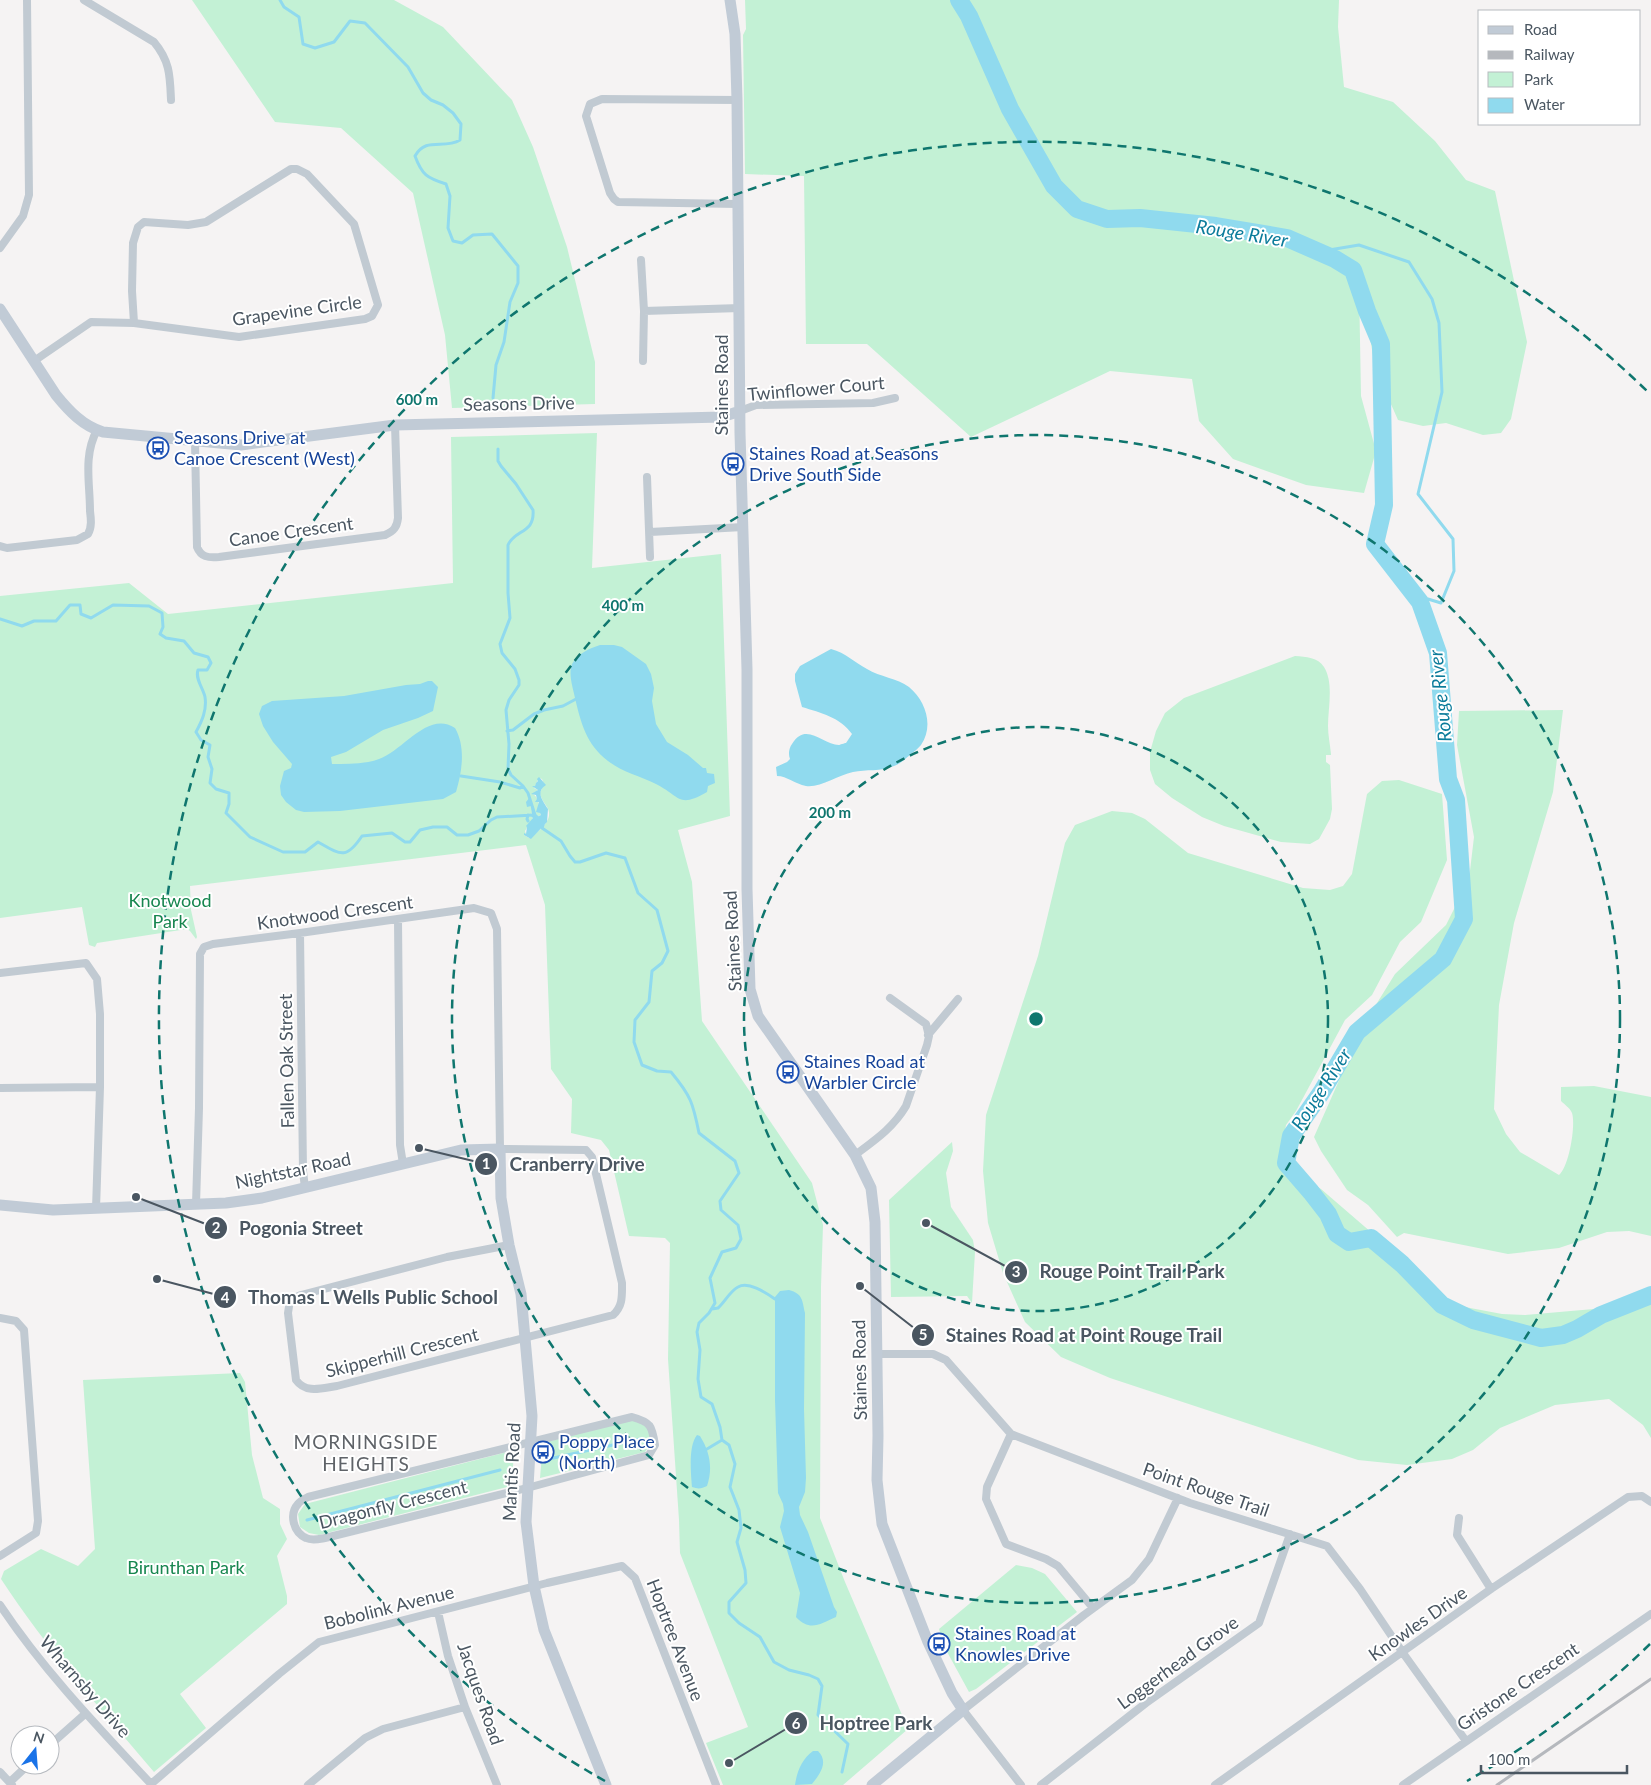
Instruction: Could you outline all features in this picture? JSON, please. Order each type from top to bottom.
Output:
[{"type":"street","points":[[0,248],[23,216],[29,195],[27,0]]},
{"type":"street","points":[[84,0],[154,42],[170,68],[171,100]]},
{"type":"street","name":"Staines Road","points":[[730,0],[735,34],[737,100],[742,527],[747,669],[747,889],[750,989],[758,1016],[855,1155],[871,1188],[875,1222],[877,1480],[882,1524],[928,1642],[952,1693],[963,1710]]},
{"type":"street","points":[[737,100],[602,99],[590,104],[586,116],[610,193],[618,202],[738,204]]},
{"type":"street","name":"Grapevine Circle","points":[[34,361],[91,322],[134,324],[239,337],[366,319],[372,316],[378,305],[354,224],[307,174],[297,169],[291,169],[206,222],[188,225],[144,222],[140,224],[134,235],[133,242],[132,291],[134,324]]},
{"type":"street","points":[[641,260],[644,361]]},
{"type":"street","points":[[644,311],[740,308]]},
{"type":"street","name":"Seasons Drive","points":[[0,309],[64,405],[83,422],[97,430],[109,433],[246,445],[395,425],[722,416],[740,410]]},
{"type":"street","name":"Twinflower Court","points":[[740,410],[756,405],[873,403],[895,398]]},
{"type":"street","name":"Canoe Crescent","points":[[195,440],[197,547],[201,554],[207,557],[219,557],[385,535],[392,532],[396,528],[398,518],[395,425]]},
{"type":"street","points":[[0,546],[7,548],[77,540],[88,534],[91,526],[88,462],[91,440],[97,430]]},
{"type":"street","points":[[647,477],[650,557]]},
{"type":"street","points":[[650,532],[742,527]]},
{"type":"street","name":"Knotwood Crescent","points":[[196,1204],[200,1108],[200,954],[204,947],[213,944],[398,920],[474,908],[491,913],[497,929],[500,1149]]},
{"type":"street","points":[[398,920],[400,1145],[403,1164]]},
{"type":"street","name":"Fallen Oak Street","points":[[300,933],[303,1171],[305,1188]]},
{"type":"street","points":[[0,973],[86,963],[97,979],[100,1014],[100,1087],[96,1208]]},
{"type":"street","points":[[855,1155],[888,1130],[901,1114],[906,1106],[927,1045],[926,1024],[890,998]]},
{"type":"street","points":[[928,1035],[958,999]]},
{"type":"street","points":[[0,1088],[100,1087]]},
{"type":"street","points":[[500,1149],[586,1150],[592,1157],[622,1283],[622,1300],[618,1310],[613,1315],[526,1338]]},
{"type":"street","name":"Nightstar Road","points":[[0,1205],[53,1210],[196,1204],[262,1198],[461,1150],[500,1149]]},
{"type":"street","name":"Mantis Road","points":[[500,1149],[501,1198],[509,1245],[521,1294],[526,1338],[532,1416],[526,1522],[534,1586],[544,1630],[606,1785]]},
{"type":"street","name":"Skipperhill Crescent","points":[[509,1245],[447,1257],[301,1294],[290,1300],[288,1313],[296,1380],[300,1385],[310,1390],[336,1386],[526,1338]]},
{"type":"street","points":[[0,1318],[16,1321],[24,1330],[38,1521],[36,1533],[0,1556]]},
{"type":"street","name":"Point Rouge Trail","points":[[876,1354],[933,1354],[946,1360],[1012,1434],[1178,1498],[1327,1546],[1360,1589],[1466,1741]]},
{"type":"street","name":"Dragonfly Crescent","points":[[632,1417],[644,1420],[652,1429],[655,1445],[648,1455],[527,1488],[315,1540],[305,1538],[296,1528],[293,1520],[293,1511],[299,1502],[308,1497],[632,1417]]},
{"type":"street","points":[[1012,1434],[987,1487],[986,1500],[1006,1544],[1046,1559],[1058,1566],[1093,1608]]},
{"type":"street","name":"Knowles Drive","points":[[1215,1785],[1491,1589],[1628,1497],[1642,1496],[1651,1502]]},
{"type":"street","points":[[872,1785],[963,1710],[1093,1608],[1132,1580],[1149,1559],[1178,1498]]},
{"type":"street","points":[[1459,1518],[1457,1535],[1491,1589]]},
{"type":"street","name":"Loggerhead Grove","points":[[1041,1785],[1146,1703],[1259,1623],[1290,1534]]},
{"type":"street","name":"Hoptree Avenue","points":[[534,1586],[622,1566],[635,1578],[716,1785]]},
{"type":"street","name":"Bobolink Avenue","points":[[151,1784],[319,1642],[534,1586]]},
{"type":"street","name":"Wharnsby Drive","points":[[0,1605],[33,1652],[85,1714],[151,1784]]},
{"type":"street","name":"Jacques Road","points":[[438,1612],[448,1656],[465,1707],[497,1785]]},
{"type":"street","name":"Gristone Crescent","points":[[1403,1785],[1651,1614]]},
{"type":"street","points":[[308,1785],[364,1738],[383,1729],[465,1707]]},
{"type":"street","points":[[963,1710],[1021,1785]]},
{"type":"street","points":[[60,1736],[85,1714]]},
{"type":"street","points":[[0,1772],[11,1784]]},
{"type":"green space","points":[[192,0],[394,0],[443,27],[512,100],[533,147],[567,247],[595,362],[595,404],[452,408],[445,335],[413,193],[341,128],[275,122]]},
{"type":"green space","points":[[745,0],[1339,0],[1338,27],[1344,87],[1393,102],[1435,141],[1466,180],[1495,191],[1527,342],[1511,419],[1501,433],[1483,435],[1446,423],[1423,426],[1398,420],[1375,368],[1359,284],[1361,396],[1376,451],[1364,493],[1306,485],[1233,459],[1199,421],[1192,379],[1110,371],[971,437],[867,344],[806,344],[804,176],[745,174],[743,35],[746,29]]},
{"type":"green space","name":"Knotwood Park","points":[[597,433],[592,568],[721,554],[730,816],[678,830],[692,882],[702,1021],[812,1183],[823,1225],[820,1518],[845,1582],[908,1729],[843,1785],[723,1785],[706,1743],[748,1727],[680,1553],[668,1359],[670,1243],[665,1238],[629,1236],[609,1150],[601,1140],[571,1133],[572,1099],[551,1069],[545,905],[526,845],[190,886],[191,910],[196,939],[187,929],[97,943],[95,947],[89,945],[82,907],[0,918],[0,596],[129,583],[168,614],[453,583],[451,437]],"holes":[[[539,778],[542,779],[544,784],[540,793],[549,816],[544,825],[529,838],[524,835],[533,818],[531,815],[533,811],[530,798],[537,817],[541,815],[536,796],[533,794],[538,790],[534,788]]]},
{"type":"green space","points":[[1295,656],[1318,661],[1324,667],[1329,680],[1328,729],[1331,755],[1326,755],[1326,762],[1330,765],[1332,809],[1330,819],[1319,839],[1310,844],[1281,842],[1224,826],[1202,817],[1172,798],[1155,784],[1150,770],[1150,752],[1156,731],[1165,713],[1184,698]]},
{"type":"green space","points":[[1563,710],[1553,792],[1514,923],[1499,1005],[1494,1109],[1506,1134],[1520,1152],[1559,1175],[1563,1171],[1569,1155],[1573,1127],[1572,1113],[1561,1101],[1561,1087],[1594,1086],[1651,1097],[1651,1236],[1629,1231],[1607,1232],[1559,1248],[1508,1254],[1404,1233],[1397,1237],[1368,1205],[1347,1190],[1314,1137],[1364,1024],[1395,974],[1446,925],[1469,879],[1474,837],[1457,745],[1459,711]]},
{"type":"green space","points":[[1399,780],[1442,794],[1447,860],[1421,922],[1400,942],[1372,995],[1345,1020],[1296,1111],[1286,1125],[1284,1137],[1287,1154],[1302,1176],[1321,1189],[1379,1239],[1428,1290],[1465,1307],[1502,1314],[1525,1315],[1651,1304],[1651,1438],[1643,1425],[1609,1399],[1555,1405],[1500,1428],[1473,1450],[1452,1459],[1407,1465],[1358,1460],[1110,1378],[1061,1357],[1025,1322],[1003,1273],[988,1223],[983,1171],[986,1115],[1038,956],[1065,843],[1075,825],[1112,811],[1132,813],[1145,819],[1188,853],[1303,888],[1330,890],[1343,886],[1352,874],[1367,794],[1382,781]]},
{"type":"green space","points":[[952,1142],[953,1151],[946,1173],[951,1207],[973,1240],[975,1252],[972,1303],[967,1296],[891,1297],[889,1200]]},
{"type":"green space","name":"Birunthan Park","points":[[240,1373],[245,1382],[252,1455],[263,1498],[280,1509],[280,1524],[287,1539],[277,1556],[287,1596],[287,1604],[180,1694],[206,1728],[154,1772],[55,1654],[1,1579],[4,1571],[41,1549],[78,1566],[95,1549],[83,1380]]},
{"type":"green space","points":[[635,1420],[647,1425],[650,1442],[645,1452],[540,1478],[543,1443]]},
{"type":"green space","points":[[511,1451],[514,1455],[511,1486],[319,1535],[309,1533],[300,1527],[298,1514],[305,1504]]},
{"type":"green space","points":[[1016,1565],[1032,1568],[1045,1574],[1077,1612],[976,1689],[969,1692],[945,1648],[939,1629]]},
{"type":"water","points":[[600,645],[622,647],[646,664],[651,674],[654,688],[652,701],[656,724],[667,742],[688,755],[703,768],[706,768],[707,773],[714,774],[715,783],[708,786],[707,792],[690,800],[680,799],[664,788],[613,765],[594,748],[580,716],[570,672],[572,664],[577,657]]},
{"type":"water","points":[[831,649],[846,655],[872,672],[909,687],[924,706],[927,730],[920,746],[896,765],[884,769],[853,772],[817,785],[806,786],[777,776],[776,767],[790,759],[790,747],[797,737],[809,734],[839,745],[846,743],[852,734],[842,723],[802,707],[795,681],[795,674],[800,666]]},
{"type":"water","points":[[432,681],[438,687],[433,711],[383,730],[346,752],[331,757],[332,764],[374,761],[388,755],[425,728],[435,724],[445,724],[455,728],[461,743],[462,760],[456,792],[443,799],[340,811],[304,812],[296,810],[286,802],[281,795],[280,786],[284,771],[291,768],[292,764],[273,742],[263,726],[259,714],[262,706],[272,701],[344,696],[420,684]]},
{"type":"water","points":[[539,777],[546,785],[540,794],[548,809],[547,822],[531,839],[524,835],[524,833],[526,834],[526,826],[533,818],[530,815],[532,814],[531,806],[527,807],[526,802],[530,797],[535,815],[537,817],[541,815],[536,812],[539,802],[535,802],[537,799],[536,795],[531,794],[538,790],[532,786],[535,786]]},
{"type":"water","points":[[789,1290],[797,1293],[802,1301],[805,1313],[804,1409],[806,1478],[805,1492],[799,1507],[800,1515],[837,1612],[836,1617],[815,1625],[801,1622],[796,1617],[800,1593],[780,1527],[784,1511],[778,1493],[775,1400],[775,1297],[780,1291]]},
{"type":"water","points":[[697,1435],[700,1436],[710,1460],[709,1479],[707,1486],[703,1488],[692,1487],[691,1453]]},
{"type":"water","points":[[813,1751],[818,1751],[823,1759],[820,1772],[812,1784],[795,1785],[801,1766]]},
{"type":"waterway","points":[[280,0],[284,7],[299,17],[303,44],[315,48],[334,42],[350,21],[365,23],[408,67],[423,93],[453,113],[461,124],[460,140],[454,143],[424,146],[415,156],[420,168],[426,175],[446,184],[450,196],[448,228],[453,241],[462,243],[473,235],[492,234],[518,266],[518,283],[510,302],[504,342],[496,365],[493,398]]},
{"type":"waterway","name":"Rouge River","points":[[959,0],[969,16],[1010,109],[1054,186],[1077,209],[1107,219],[1140,218],[1216,226],[1287,238],[1335,259],[1353,270],[1381,344],[1384,505],[1375,544],[1420,602],[1438,653],[1448,779],[1456,800],[1464,919],[1443,959],[1357,1032],[1321,1093],[1291,1136],[1286,1163],[1328,1214],[1337,1234],[1349,1242],[1371,1238],[1402,1264],[1442,1305],[1473,1320],[1541,1338],[1563,1335],[1601,1315],[1651,1295]]},
{"type":"waterway","points":[[1329,250],[1359,245],[1409,262],[1432,299],[1439,323],[1442,392],[1418,494],[1453,539],[1454,571],[1441,603],[1428,599]]},
{"type":"waterway","points":[[498,449],[498,461],[533,510],[531,523],[515,536],[508,545],[510,618],[500,644],[502,653],[515,669],[519,680],[519,685],[509,700],[506,710],[509,744],[508,769],[511,775],[528,793],[535,815],[538,818]]},
{"type":"waterway","points":[[0,619],[22,626],[34,621],[56,621],[70,605],[80,605],[81,614],[91,618],[113,605],[149,606],[162,613],[163,627],[160,634],[166,638],[184,641],[194,653],[208,657],[211,663],[207,670],[198,670],[197,673],[205,697],[205,706],[196,732],[201,740],[210,745],[208,757],[212,769],[210,783],[216,789],[229,793],[229,804],[226,813],[250,837],[283,852],[305,852],[318,842],[332,850],[343,853],[352,849],[362,836],[392,833],[405,842],[410,842],[420,830],[433,827],[447,827],[457,835],[468,835],[479,831],[497,817],[533,815]]},
{"type":"waterway","points":[[507,731],[513,730],[534,714],[563,706],[576,699]]},
{"type":"waterway","points":[[461,776],[500,782],[520,788],[523,786]]},
{"type":"waterway","points":[[528,815],[528,821]]},
{"type":"waterway","points":[[543,825],[542,828],[561,841],[575,862],[606,853],[625,858],[638,893],[657,910],[668,951],[662,963],[652,971],[649,1002],[635,1020],[634,1042],[642,1065],[657,1071],[671,1072],[678,1080],[690,1100],[699,1133],[735,1161],[739,1173],[720,1201],[721,1210],[738,1225],[741,1239],[736,1248],[722,1252],[710,1278],[715,1303],[709,1313],[699,1323],[697,1332],[700,1350],[698,1379],[701,1397],[712,1404],[720,1427],[722,1440],[729,1445],[735,1464],[730,1487],[739,1510],[741,1528],[737,1542],[745,1570],[746,1583],[729,1602],[729,1613],[739,1623],[760,1637],[774,1662],[789,1670],[818,1679],[822,1686],[818,1715],[848,1744],[842,1772]]},
{"type":"waterway","points":[[712,1309],[718,1308],[732,1291],[747,1285],[775,1299]]},
{"type":"waterway","points":[[549,1459],[640,1439]]},
{"type":"waterway","points":[[707,1449],[722,1440]]},
{"type":"waterway","points":[[307,1520],[500,1470]]},
{"type":"railway","points":[[1497,1785],[1651,1679]]},
{"type":"place","name":"Seasons Drive at Canoe Crescent (West)","points":[[158,448]]},
{"type":"place","name":"Staines Road at Seasons Drive South Side","points":[[733,464]]},
{"type":"place","name":"Staines Road at Warbler Circle","points":[[788,1072]]},
{"type":"place","name":"Cranberry Drive","points":[[419,1148]]},
{"type":"place","name":"Pogonia Street","points":[[136,1197]]},
{"type":"place","name":"Rouge Point Trail Park","points":[[926,1223]]},
{"type":"place","name":"Thomas L Wells Public School","points":[[157,1279]]},
{"type":"place","name":"Staines Road at Point Rouge Trail","points":[[860,1286]]},
{"type":"place","name":"Poppy Place (North)","points":[[543,1452]]},
{"type":"place","name":"Staines Road at Knowles Drive","points":[[939,1644]]},
{"type":"place","name":"Hoptree Park","points":[[729,1763]]},
{"type":"district","name":"MORNINGSIDE HEIGHTS","points":[[366,1453]]}]
